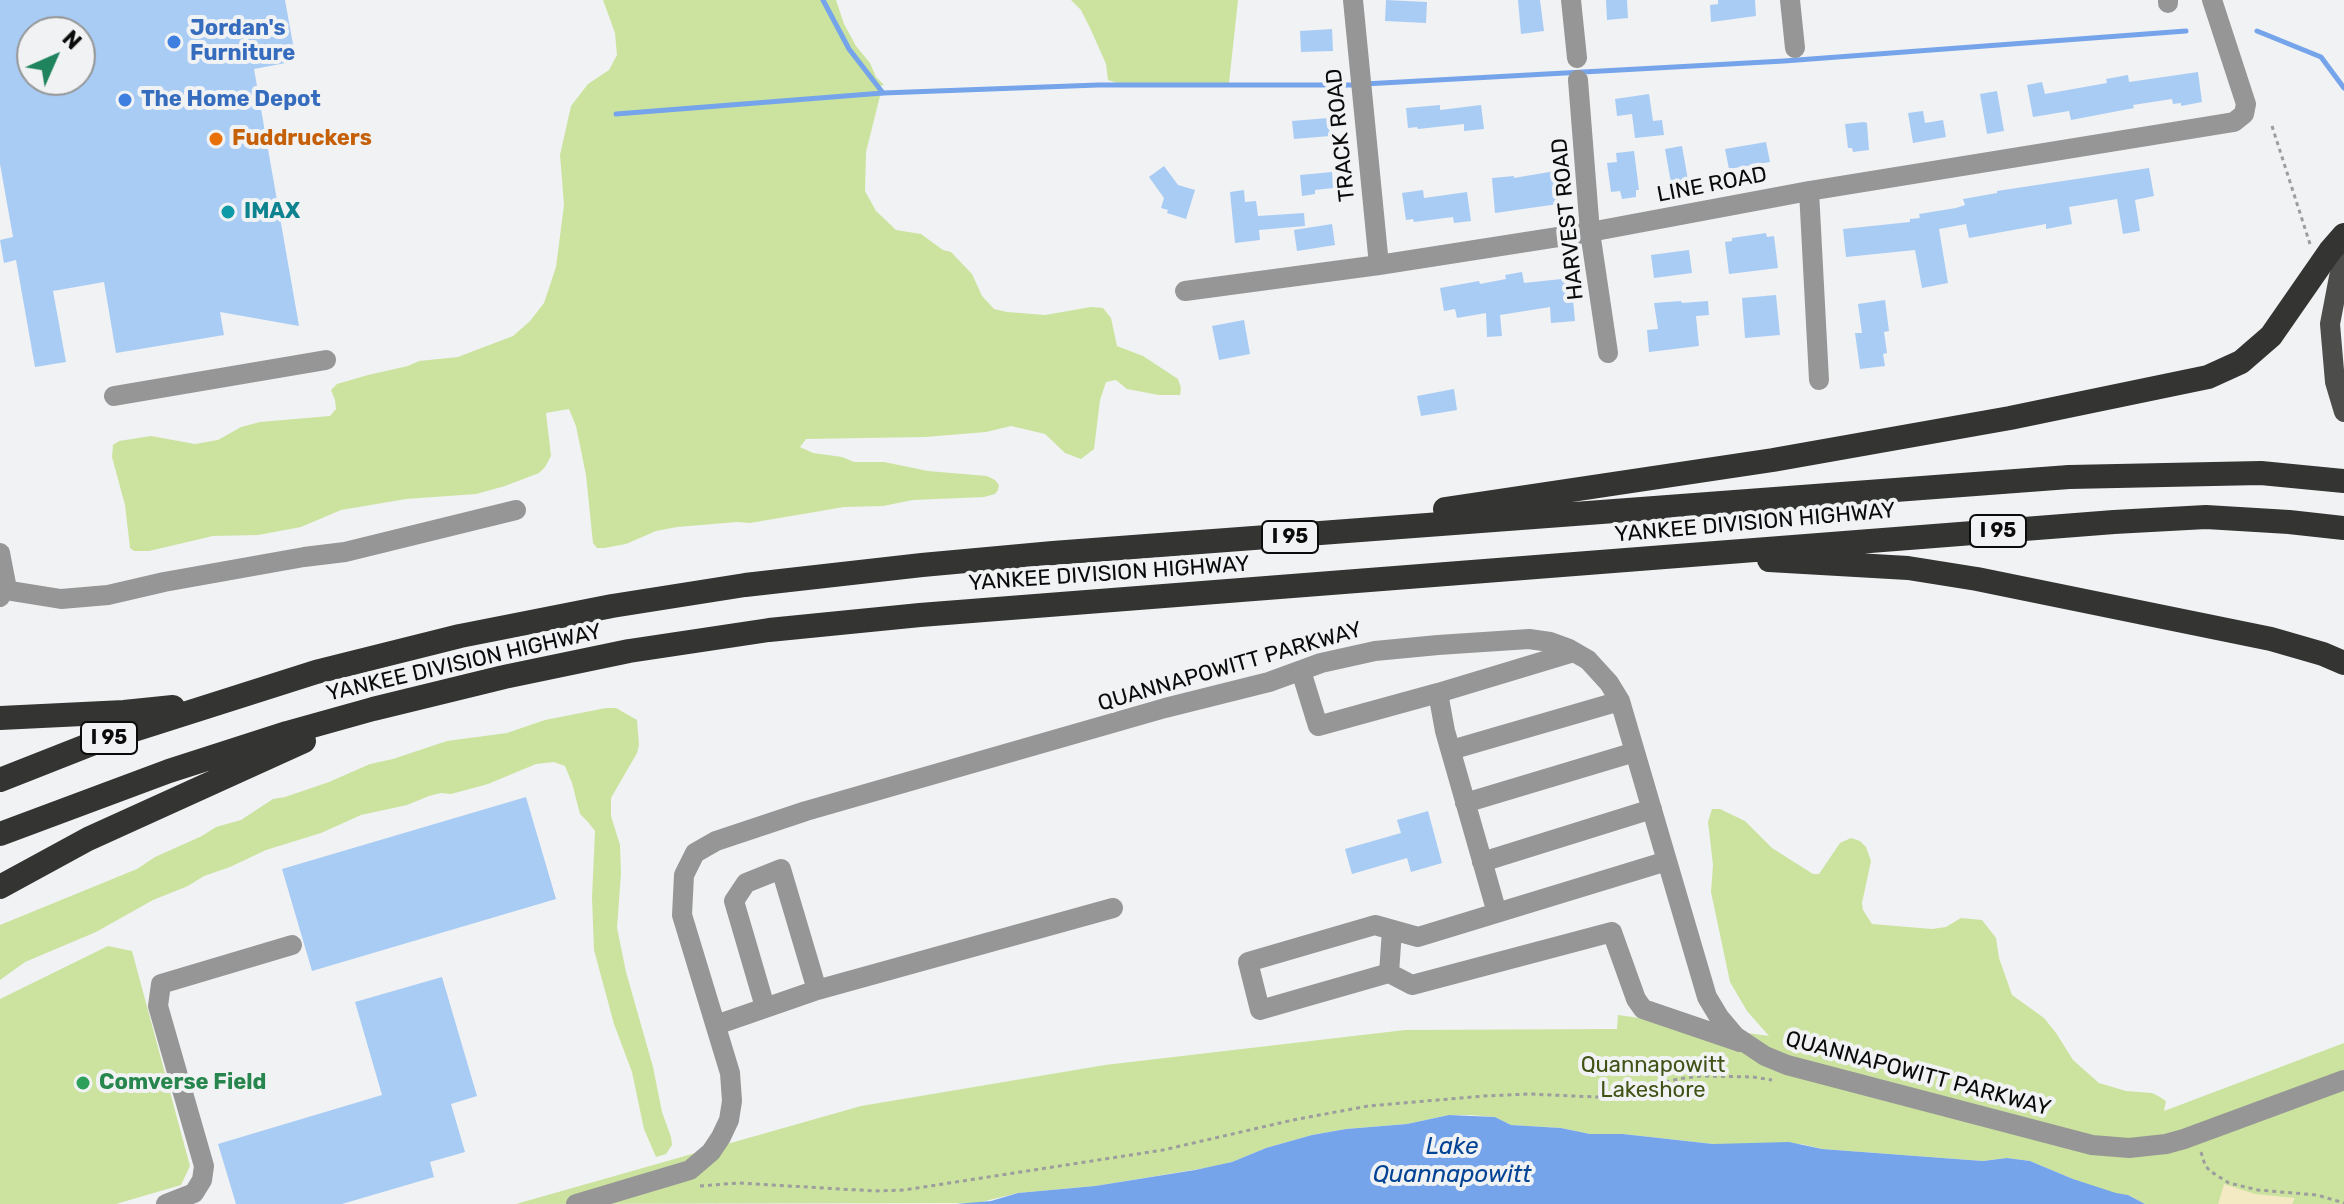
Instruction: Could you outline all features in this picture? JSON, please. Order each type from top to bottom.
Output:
[{"type":"highway","points":[[1297,536],[1394,517],[1773,460],[2010,418],[2208,377],[2241,362],[2271,336],[2344,235]]},
{"type":"highway","name":"YANKEE DIVISION HIGHWAY","points":[[0,780],[99,741],[316,672],[460,636],[612,606],[745,585],[922,565],[2069,477],[2261,473],[2344,481]]},
{"type":"highway","name":"YANKEE DIVISION HIGHWAY","points":[[0,834],[169,771],[373,709],[629,651],[769,630],[920,615],[1784,546],[2176,518],[2206,517],[2336,527]]},
{"type":"highway","points":[[1666,556],[1908,568],[1977,579],[2271,639],[2344,663]]},
{"type":"highway","points":[[0,718],[124,712],[219,702]]},
{"type":"highway","points":[[0,887],[88,839],[373,709]]},
{"type":"main road","points":[[2344,261],[2330,324],[2335,382],[2344,412]]},
{"type":"street","name":"TRACK ROAD","points":[[1353,0],[1379,265]]},
{"type":"street","points":[[1571,0],[1577,58]]},
{"type":"street","points":[[1790,0],[1795,48]]},
{"type":"street","name":"LINE ROAD","points":[[1185,291],[1590,232],[1809,191],[2234,122],[2244,114],[2246,104],[2212,0]]},
{"type":"street","name":"HARVEST ROAD","points":[[1578,80],[1590,232],[1608,353]]},
{"type":"street","points":[[1809,191],[1819,380]]},
{"type":"street","points":[[114,396],[326,360]]},
{"type":"street","points":[[0,553],[6,584],[2,594],[83,599],[180,579],[345,552],[516,510]]},
{"type":"street","name":"QUANNAPOWITT PARKWAY","points":[[576,1204],[681,1174],[711,1152],[726,1128],[732,1101],[730,1073],[682,915],[684,875],[695,853],[716,841],[793,815],[1165,708],[1269,682],[1321,663],[1375,651],[1438,645],[1529,639],[1550,642],[1574,652],[1596,667],[1609,683],[1620,701],[1707,997],[1727,1027],[1744,1044],[1765,1056],[1787,1065],[2111,1148],[2148,1147],[2184,1139],[2344,1080]]},
{"type":"street","points":[[1301,671],[1318,726],[1574,652]]},
{"type":"street","points":[[1438,693],[1465,803],[1497,913]]},
{"type":"street","points":[[1451,750],[1620,701]]},
{"type":"street","points":[[1465,803],[1635,752]]},
{"type":"street","points":[[1482,862],[1652,809]]},
{"type":"street","points":[[1667,861],[1418,937],[1375,925],[1248,962],[1260,1010],[1389,973],[1412,985],[1612,932],[1636,999],[1643,1009],[1744,1044]]},
{"type":"street","points":[[765,1007],[734,901],[746,883],[781,869],[817,990]]},
{"type":"street","points":[[716,1025],[817,990],[1113,908]]},
{"type":"street","points":[[1389,973],[1392,930]]},
{"type":"street","points":[[166,1204],[194,1193],[202,1180],[204,1166],[158,1006],[161,984],[292,945]]},
{"type":"path","points":[[2272,126],[2311,247]]},
{"type":"path","points":[[700,1187],[738,1183],[875,1191],[919,1188],[1163,1150],[1368,1106],[1529,1094],[1596,1097],[1702,1076],[1778,1081]]},
{"type":"path","points":[[2201,1152],[2210,1171],[2229,1183],[2258,1190],[2317,1195],[2344,1203]]},
{"type":"green space","points":[[603,0],[836,0],[856,46],[884,85],[878,86],[880,96],[866,152],[865,191],[876,211],[896,230],[921,234],[943,250],[951,252],[972,274],[982,296],[994,309],[1045,315],[1091,307],[1103,308],[1111,318],[1117,346],[1143,356],[1178,379],[1180,395],[1127,389],[1116,380],[1106,382],[1100,400],[1094,449],[1081,459],[1065,453],[1045,434],[1011,426],[986,432],[925,437],[806,439],[800,447],[813,453],[854,462],[884,462],[928,471],[987,476],[999,485],[998,490],[984,497],[913,500],[883,506],[844,507],[750,523],[677,527],[604,548],[597,548],[593,543],[586,475],[576,426],[569,409],[546,413],[551,456],[545,467],[539,473],[505,486],[476,494],[406,499],[341,510],[301,527],[258,535],[213,536],[149,551],[130,548],[125,505],[112,457],[113,445],[119,441],[151,436],[195,444],[218,440],[241,427],[260,422],[330,416],[336,409],[331,390],[337,384],[419,361],[458,357],[513,336],[530,321],[544,303],[556,267],[564,205],[560,155],[571,106],[588,84],[609,70],[617,55],[615,33]]},
{"type":"green space","points":[[1071,0],[1238,0],[1229,83],[1142,87],[1108,80],[1106,64],[1091,30],[1081,10]]},
{"type":"green space","points":[[616,708],[637,720],[637,753],[611,798],[611,816],[620,845],[617,928],[662,1112],[671,1137],[672,1145],[666,1154],[656,1157],[644,1129],[632,1072],[614,1024],[594,950],[592,898],[595,831],[580,814],[565,766],[554,762],[536,764],[488,784],[451,794],[441,793],[407,805],[361,815],[321,833],[266,850],[153,900],[96,932],[25,962],[0,980],[0,925],[137,869],[216,827],[241,820],[273,799],[329,782],[370,764],[447,741],[507,733],[545,720]]},
{"type":"green space","name":"Quannapowitt Lakeshore","points":[[1712,809],[1720,809],[1745,821],[1772,848],[1813,874],[1819,874],[1840,843],[1851,838],[1860,841],[1871,861],[1862,903],[1872,924],[1932,929],[1946,927],[1961,918],[1982,920],[1996,938],[1999,958],[2012,995],[2044,1018],[2073,1060],[2099,1083],[2160,1097],[2166,1101],[2164,1111],[2344,1043],[2344,1204],[2145,1204],[2128,1195],[2116,1194],[2030,1161],[2007,1158],[1983,1161],[1822,1149],[1801,1144],[1713,1144],[1623,1134],[1590,1134],[1561,1128],[1511,1125],[1495,1117],[1449,1115],[1407,1124],[1312,1135],[1211,1167],[1095,1186],[1018,1193],[977,1203],[516,1204],[861,1106],[1105,1065],[1405,1030],[1617,1029],[1618,1015],[1769,1036],[1747,1011],[1730,982],[1711,892],[1713,865],[1708,822]]},
{"type":"green space","name":"Comverse Field","points":[[108,946],[132,951],[190,1166],[181,1185],[116,1204],[0,1204],[0,999]]},
{"type":"sand","points":[[2224,1184],[2255,1194],[2295,1198],[2292,1204],[2218,1204]]},
{"type":"water","name":"Lake Quannapowitt","points":[[1449,1115],[1495,1117],[1511,1125],[1561,1128],[1590,1134],[1623,1134],[1713,1144],[1789,1142],[1822,1149],[1983,1161],[2007,1158],[2030,1161],[2073,1179],[2128,1195],[2145,1204],[956,1204],[1195,1170],[1232,1162],[1312,1135],[1407,1124]]},
{"type":"building","points":[[0,0],[285,0],[296,61],[254,69],[299,326],[220,312],[224,335],[116,353],[104,282],[53,291],[66,362],[35,367],[16,260],[4,263],[0,240],[13,237],[0,164]]},
{"type":"building","points":[[1386,0],[1427,2],[1426,23],[1385,21]]},
{"type":"building","points":[[1518,0],[1540,0],[1544,31],[1521,34]]},
{"type":"building","points":[[1606,0],[1627,0],[1628,18],[1607,20]]},
{"type":"building","points":[[1718,0],[1755,0],[1756,16],[1711,22],[1710,5],[1718,4]]},
{"type":"building","points":[[1332,29],[1333,51],[1301,52],[1300,31]]},
{"type":"building","points":[[2198,72],[2202,102],[2181,106],[2181,103],[2173,104],[2172,99],[2071,120],[2069,111],[2033,117],[2027,85],[2042,82],[2045,94],[2107,83],[2106,79],[2128,75],[2129,82]]},
{"type":"building","points":[[1997,91],[2004,131],[1987,134],[1980,94]]},
{"type":"building","points":[[1649,94],[1653,121],[1662,120],[1664,135],[1635,138],[1632,114],[1617,116],[1615,99]]},
{"type":"building","points":[[1440,105],[1440,110],[1481,105],[1484,129],[1464,131],[1464,124],[1408,128],[1406,108]]},
{"type":"building","points":[[1923,111],[1925,123],[1943,120],[1946,137],[1913,143],[1908,113]]},
{"type":"building","points":[[1328,118],[1330,136],[1294,139],[1292,121]]},
{"type":"building","points":[[1867,123],[1869,150],[1853,152],[1852,148],[1848,148],[1845,124]]},
{"type":"building","points":[[1766,142],[1770,162],[1729,169],[1725,149]]},
{"type":"building","points":[[1682,146],[1688,180],[1671,183],[1665,149]]},
{"type":"building","points":[[1634,151],[1639,190],[1636,190],[1636,197],[1622,199],[1620,191],[1611,192],[1607,163],[1617,162],[1616,153]]},
{"type":"building","points":[[1164,166],[1178,185],[1195,190],[1186,219],[1161,208],[1164,198],[1149,177]]},
{"type":"building","points":[[2149,168],[2154,196],[2135,200],[2140,231],[2123,234],[2117,199],[2069,207],[2072,224],[2046,229],[2046,224],[1969,238],[1966,224],[1939,229],[1948,283],[1922,288],[1915,250],[1846,257],[1843,229],[1910,222],[1910,219],[1920,218],[1919,214],[1956,208],[1965,205],[1963,199],[1997,191]]},
{"type":"building","points":[[1561,170],[1564,184],[1555,186],[1558,204],[1495,213],[1492,178],[1514,178]]},
{"type":"building","points":[[1332,172],[1333,188],[1315,190],[1315,194],[1302,196],[1300,175]]},
{"type":"building","points":[[1244,190],[1245,202],[1256,201],[1258,216],[1304,213],[1305,226],[1259,230],[1260,240],[1235,243],[1230,192]]},
{"type":"building","points":[[1423,190],[1424,198],[1467,192],[1471,221],[1454,223],[1453,217],[1414,222],[1413,219],[1406,220],[1402,193]]},
{"type":"building","points":[[1332,224],[1335,245],[1297,251],[1294,230]]},
{"type":"building","points":[[1766,233],[1767,237],[1774,236],[1778,268],[1729,274],[1725,242],[1732,241],[1732,238]]},
{"type":"building","points":[[1689,250],[1692,273],[1654,278],[1651,255]]},
{"type":"building","points":[[1522,272],[1524,283],[1571,278],[1575,321],[1551,323],[1550,307],[1500,315],[1502,336],[1487,337],[1486,313],[1457,318],[1455,309],[1444,311],[1440,288],[1506,279],[1505,275]]},
{"type":"building","points":[[1776,295],[1780,335],[1745,338],[1742,298]]},
{"type":"building","points":[[1885,300],[1889,331],[1884,332],[1885,366],[1860,369],[1855,333],[1862,333],[1858,304]]},
{"type":"building","points":[[1708,301],[1709,315],[1696,316],[1699,346],[1649,352],[1647,330],[1658,329],[1654,303]]},
{"type":"building","points":[[1244,320],[1250,354],[1219,360],[1212,326]]},
{"type":"building","points":[[1454,389],[1457,410],[1421,416],[1417,396]]},
{"type":"building","points":[[526,797],[556,899],[312,971],[282,869]]},
{"type":"building","points":[[1428,811],[1442,863],[1411,872],[1407,858],[1352,874],[1345,849],[1401,833],[1397,820]]},
{"type":"building","points":[[442,977],[477,1096],[451,1104],[465,1152],[430,1162],[434,1177],[342,1204],[236,1204],[218,1144],[382,1095],[355,1002]]},
{"type":"waterway","points":[[823,0],[849,49],[883,93]]},
{"type":"waterway","points":[[1364,84],[1784,61],[2186,31]]},
{"type":"waterway","points":[[2257,31],[2321,57],[2344,88]]},
{"type":"waterway","points":[[616,114],[883,93],[1098,85],[1354,85]]},
{"type":"place","name":"Jordan's Furniture","points":[[174,42]]},
{"type":"place","name":"The Home Depot","points":[[125,100]]},
{"type":"place","name":"Fuddruckers","points":[[216,139]]},
{"type":"place","name":"IMAX","points":[[228,212]]},
{"type":"place","name":"Comverse Field","points":[[83,1083]]}]
